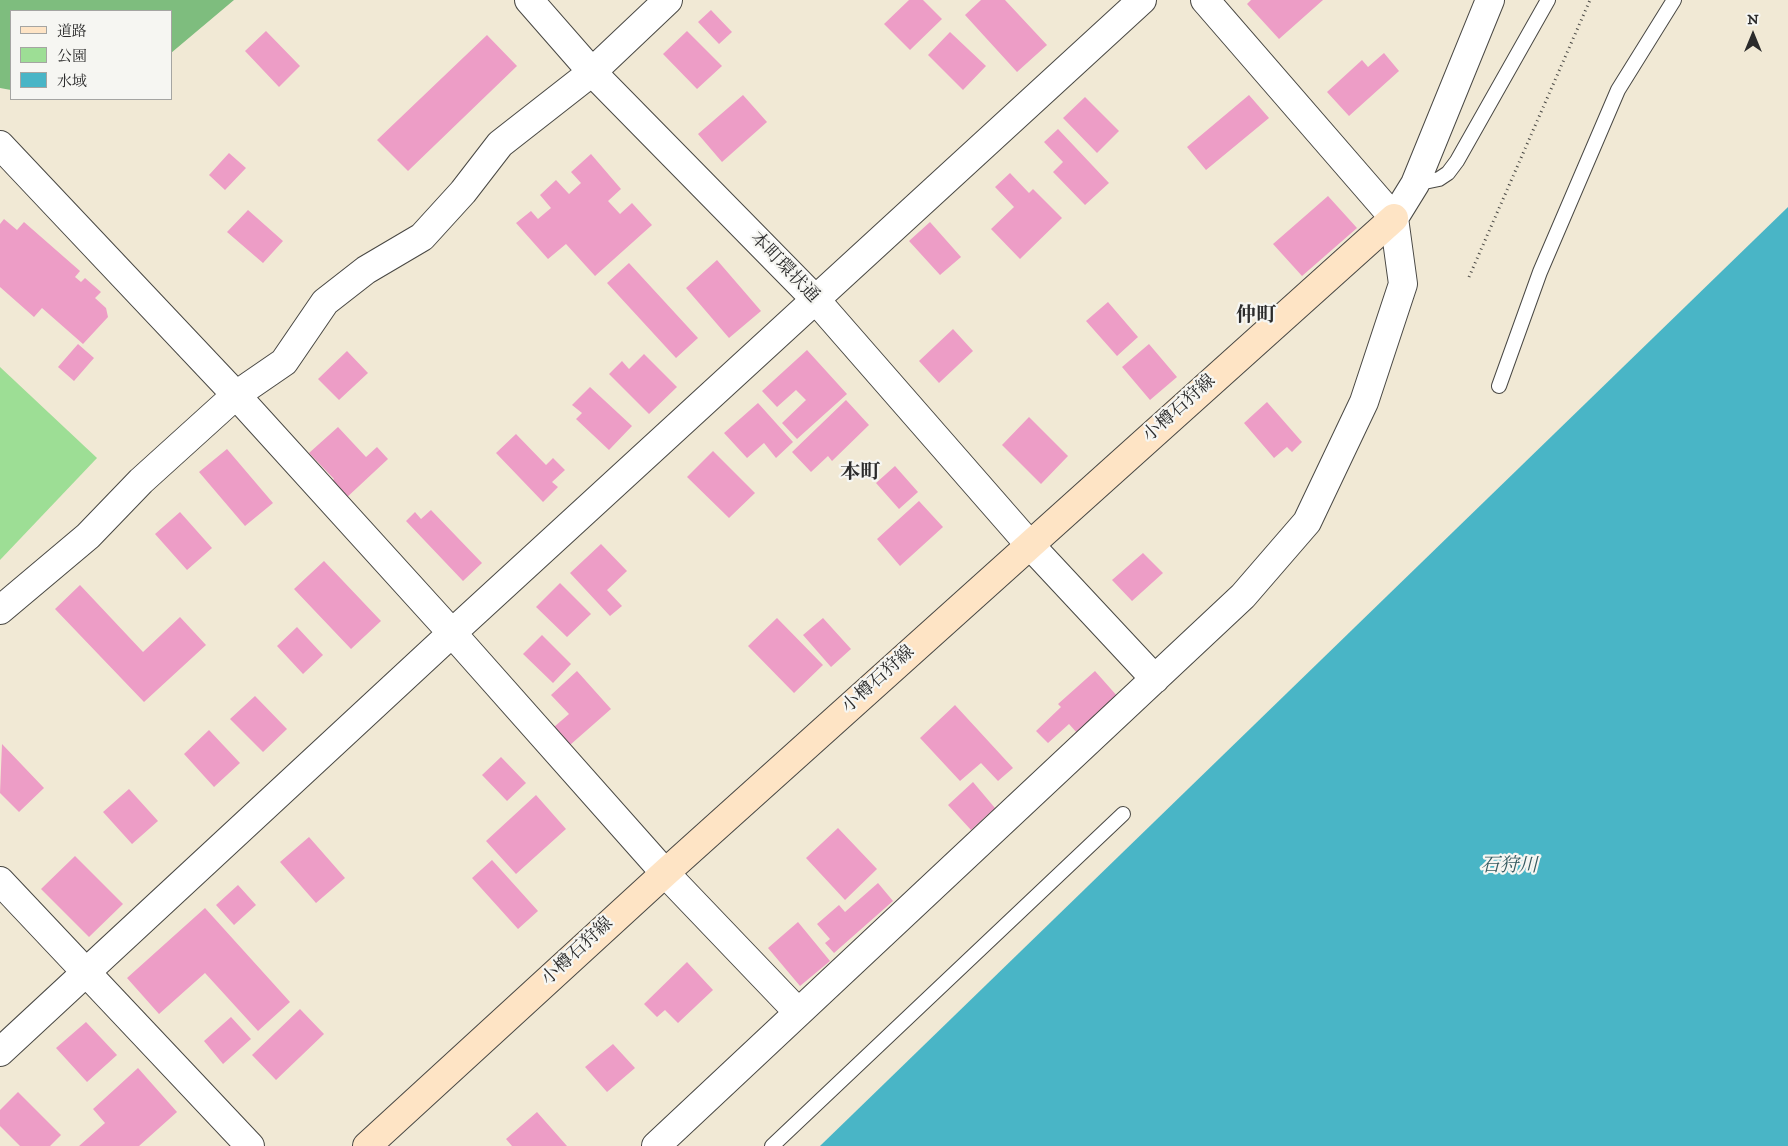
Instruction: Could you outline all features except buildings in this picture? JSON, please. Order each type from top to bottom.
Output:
[{"type":"main road","name":"小樽石狩線","points":[[367,1146],[1029,544],[1394,218]]},
{"type":"street","name":"本町環状通","points":[[529,0],[592,72],[814,299],[1029,544],[1155,679]]},
{"type":"street","points":[[0,610],[88,536],[153,470],[236,395],[284,362],[325,302],[366,270],[422,237],[463,192],[500,144],[592,72],[658,12],[668,0]]},
{"type":"street","points":[[0,1052],[814,299],[1142,0]]},
{"type":"street","points":[[656,1146],[797,1011],[1243,596],[1307,522],[1364,402],[1404,284],[1394,218],[1205,0]]},
{"type":"street","points":[[1394,218],[1415,184],[1490,0]]},
{"type":"street","points":[[0,145],[236,395],[452,633],[665,873],[797,1011]]},
{"type":"street","points":[[0,880],[250,1146]]},
{"type":"lane","points":[[1415,184],[1439,180],[1448,173],[1457,161],[1548,0]]},
{"type":"lane","points":[[1499,386],[1540,272],[1618,90],[1674,0]]},
{"type":"lane","points":[[772,1146],[1123,814]]},
{"type":"path","points":[[1469,277],[1590,0]]},
{"type":"green space","points":[[0,0],[234,0],[172,52],[172,10],[10,10],[10,90],[0,88]]},
{"type":"green space","points":[[0,367],[97,458],[0,560]]},
{"type":"water","name":"石狩川","points":[[1788,207],[1788,1146],[820,1146]]},
{"type":"district","name":"仲町","points":[[1256,317]]},
{"type":"district","name":"本町","points":[[860,474]]}]
